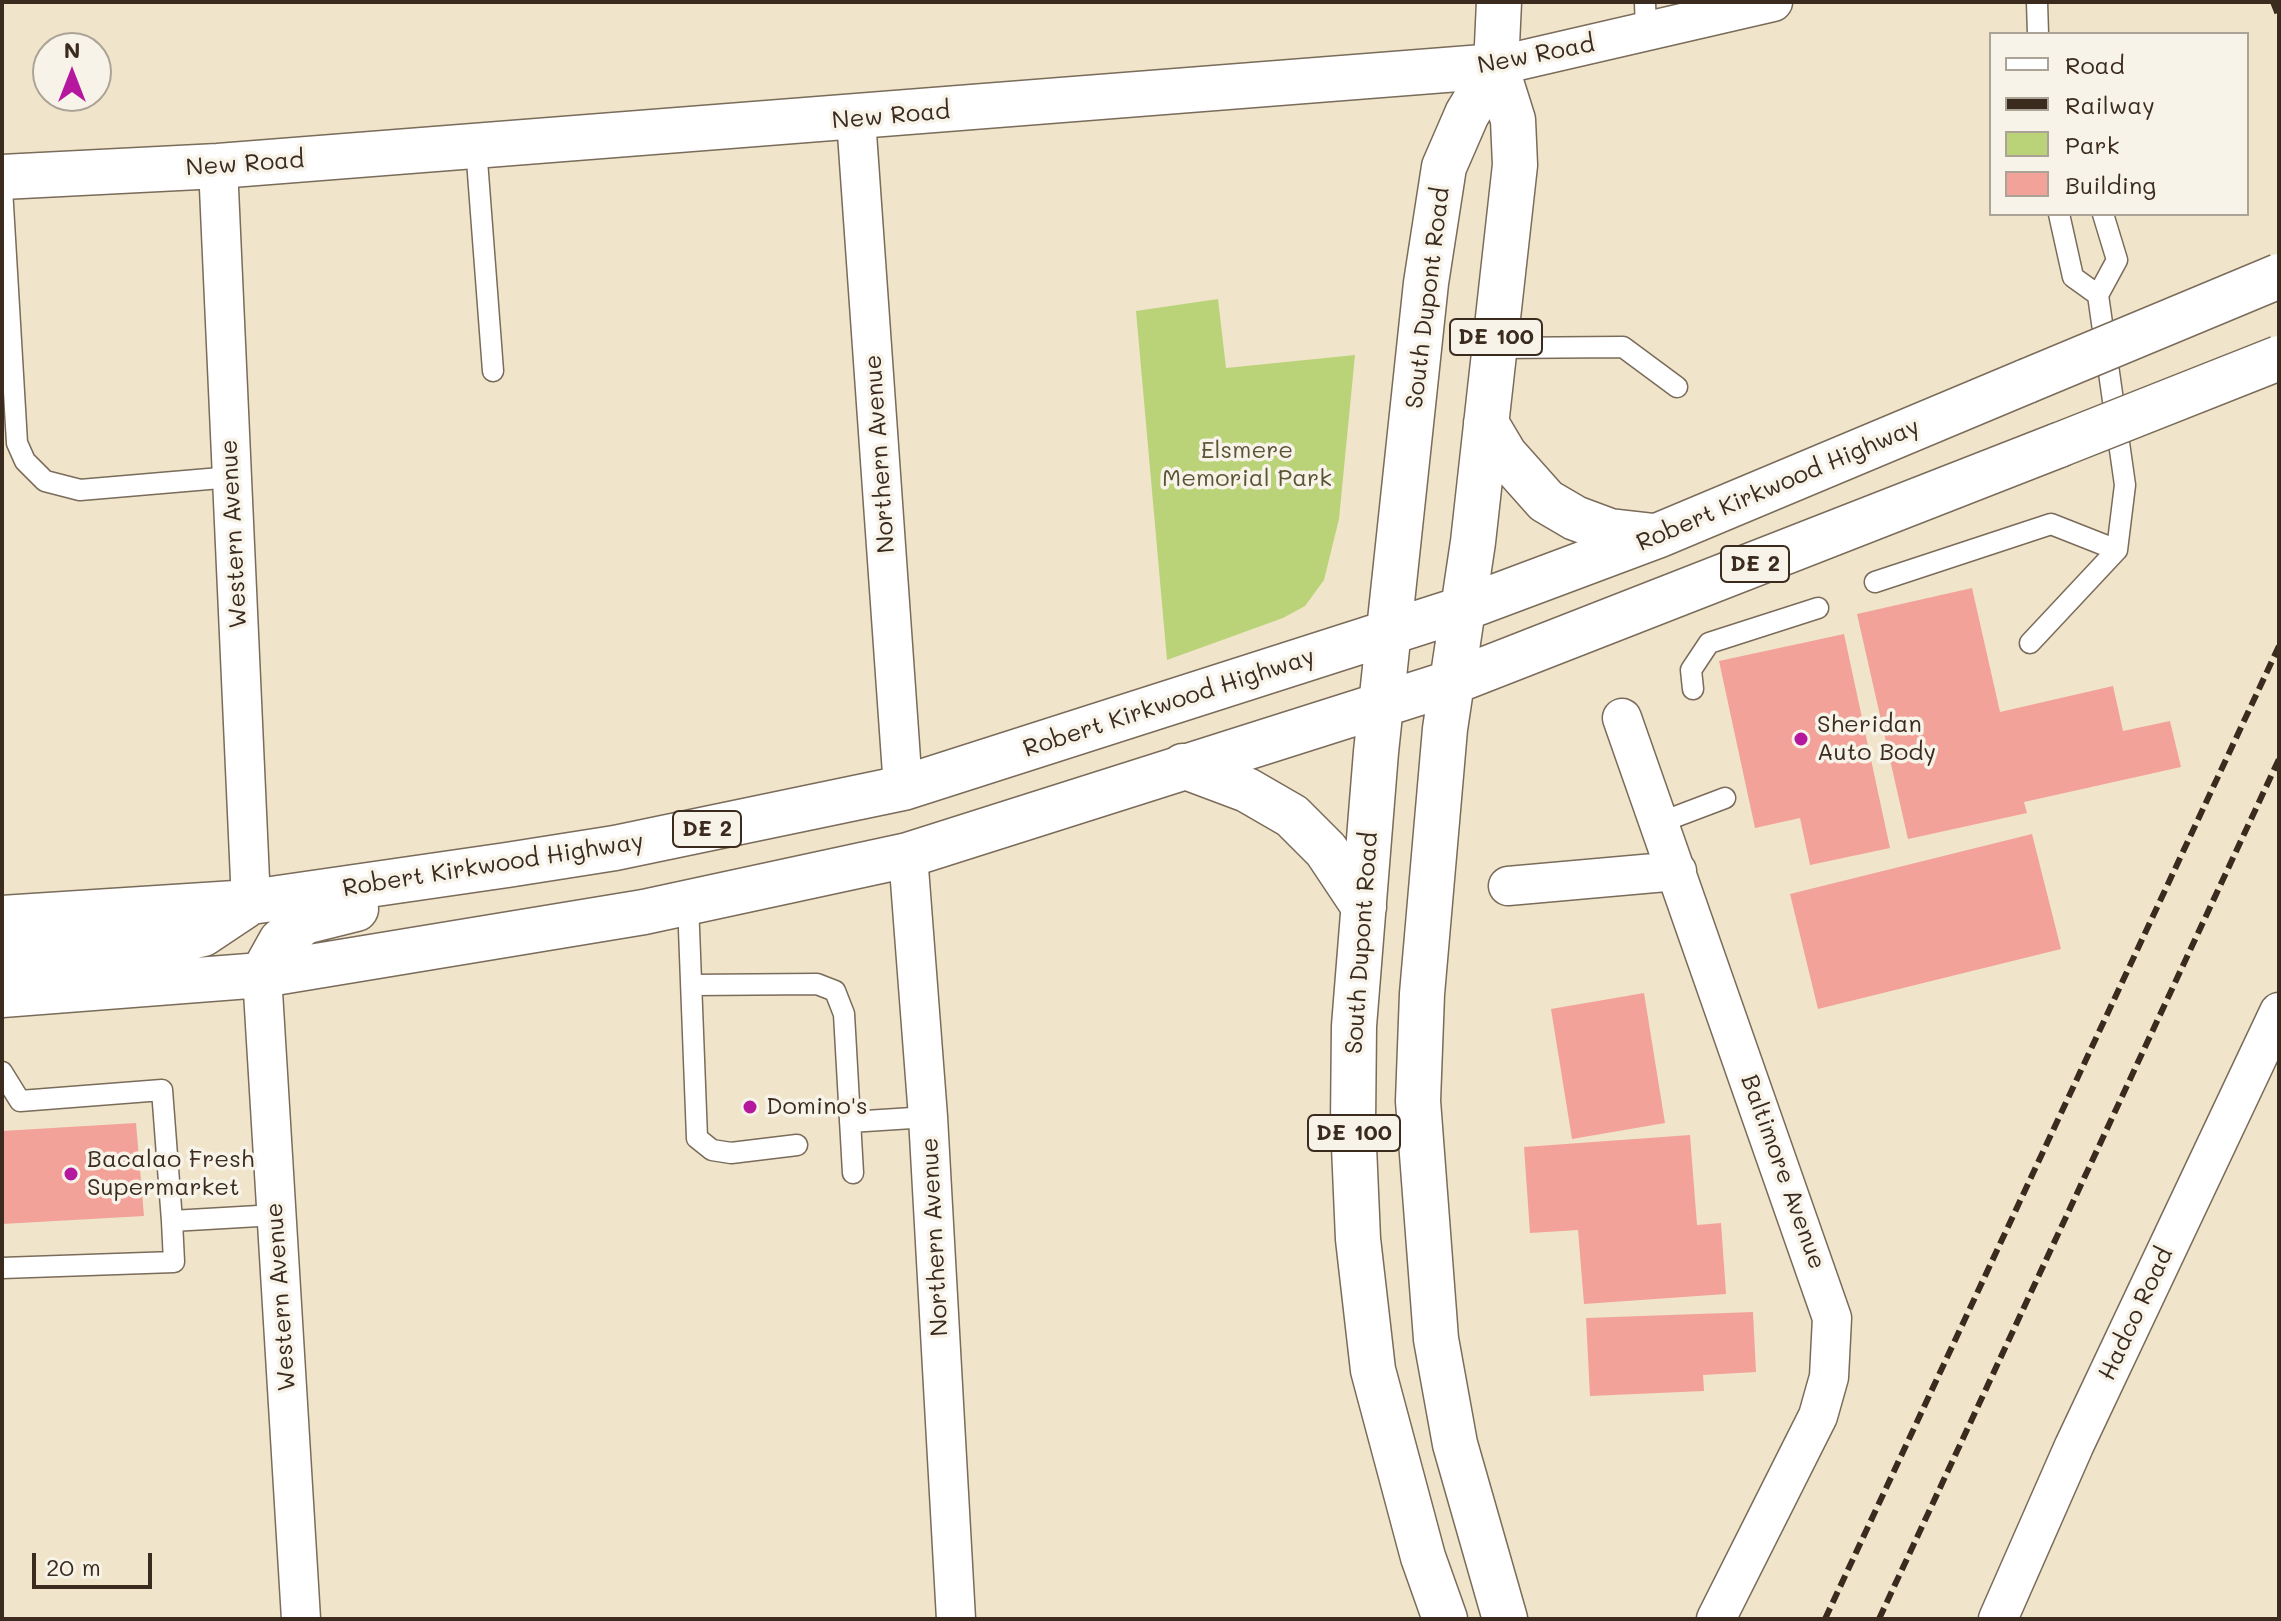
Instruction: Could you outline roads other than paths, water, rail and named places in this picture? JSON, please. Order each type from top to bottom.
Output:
[{"type":"main road","name":"DE 100","points":[[1499,2],[1496,66],[1513,120],[1515,165],[1486,423],[1450,683],[1422,994],[1418,1101],[1436,1339],[1455,1444],[1505,1619]]},
{"type":"main road","name":"New Road","points":[[2,177],[218,166],[856,119],[1496,66]]},
{"type":"main road","name":"South Dupont Road","points":[[1445,1619],[1423,1557],[1373,1370],[1358,1239],[1353,1123],[1354,1026],[1376,752],[1426,283],[1444,167],[1467,114],[1496,66]]},
{"type":"main road","name":"Robert Kirkwood Highway","points":[[2,918],[251,902],[615,848],[903,788],[1462,609],[1657,536],[2279,276]]},
{"type":"main road","name":"DE 2","points":[[2,995],[262,975],[522,934],[688,903],[908,855],[1450,683],[2279,358]]},
{"type":"main road","points":[[1486,423],[1505,455],[1546,501],[1575,518],[1610,531],[1657,536]]},
{"type":"main road","points":[[1183,766],[1247,790],[1292,816],[1326,850],[1364,907]]},
{"type":"main road","points":[[262,975],[281,941],[304,922],[347,911],[434,898],[507,865]]},
{"type":"main road","points":[[2,958],[134,948],[173,941],[203,934],[251,902]]},
{"type":"street","name":"New Road","points":[[1496,66],[1645,17],[1773,2]]},
{"type":"street","name":"Northern Avenue","points":[[856,119],[903,788]]},
{"type":"street","name":"Western Avenue","points":[[218,166],[251,902]]},
{"type":"street","name":"Baltimore Avenue","points":[[1622,718],[1832,1318],[1829,1377],[1818,1416],[1716,1619]]},
{"type":"street","name":"Northern Avenue","points":[[908,855],[928,1117],[956,1619]]},
{"type":"street","points":[[1508,886],[1677,871]]},
{"type":"street","name":"Western Avenue","points":[[262,975],[301,1619]]},
{"type":"street","name":"Hadco Road","points":[[1998,1619],[2074,1446],[2279,1012]]},
{"type":"lane","points":[[2037,2],[2044,31]]},
{"type":"lane","points":[[476,147],[493,371]]},
{"type":"lane","points":[[2,188],[17,443],[25,461],[45,481],[80,490],[232,477]]},
{"type":"lane","points":[[2059,216],[2073,277],[2098,295]]},
{"type":"lane","points":[[2030,643],[2117,550],[2125,485],[2098,295],[2117,260],[2104,216]]},
{"type":"lane","points":[[1495,348],[1623,347],[1677,387]]},
{"type":"lane","points":[[1875,582],[2051,524],[2117,550]]},
{"type":"lane","points":[[1693,689],[1691,670],[1709,643],[1818,608]]},
{"type":"lane","points":[[1659,823],[1725,798]]},
{"type":"lane","points":[[688,903],[697,1138],[712,1150],[731,1153],[797,1145]]},
{"type":"lane","points":[[692,985],[817,984],[835,991],[844,1014],[853,1173]]},
{"type":"lane","points":[[2,1072],[20,1101],[162,1090],[174,1262],[2,1268]]},
{"type":"lane","points":[[850,1122],[928,1117]]},
{"type":"lane","points":[[172,1221],[276,1215]]},
{"type":"railway","points":[[2273,2],[2279,17]]},
{"type":"railway","points":[[1825,1619],[2279,646]]},
{"type":"railway","points":[[1879,1619],[2279,759]]},
{"type":"place","name":"Sheridan Auto Body","points":[[1801,739]]},
{"type":"place","name":"Domino's","points":[[750,1107]]},
{"type":"place","name":"Bacalao Fresh Supermarket","points":[[71,1174]]},
{"type":"park label","name":"Elsmere Memorial Park","points":[[1247,465]]}]
